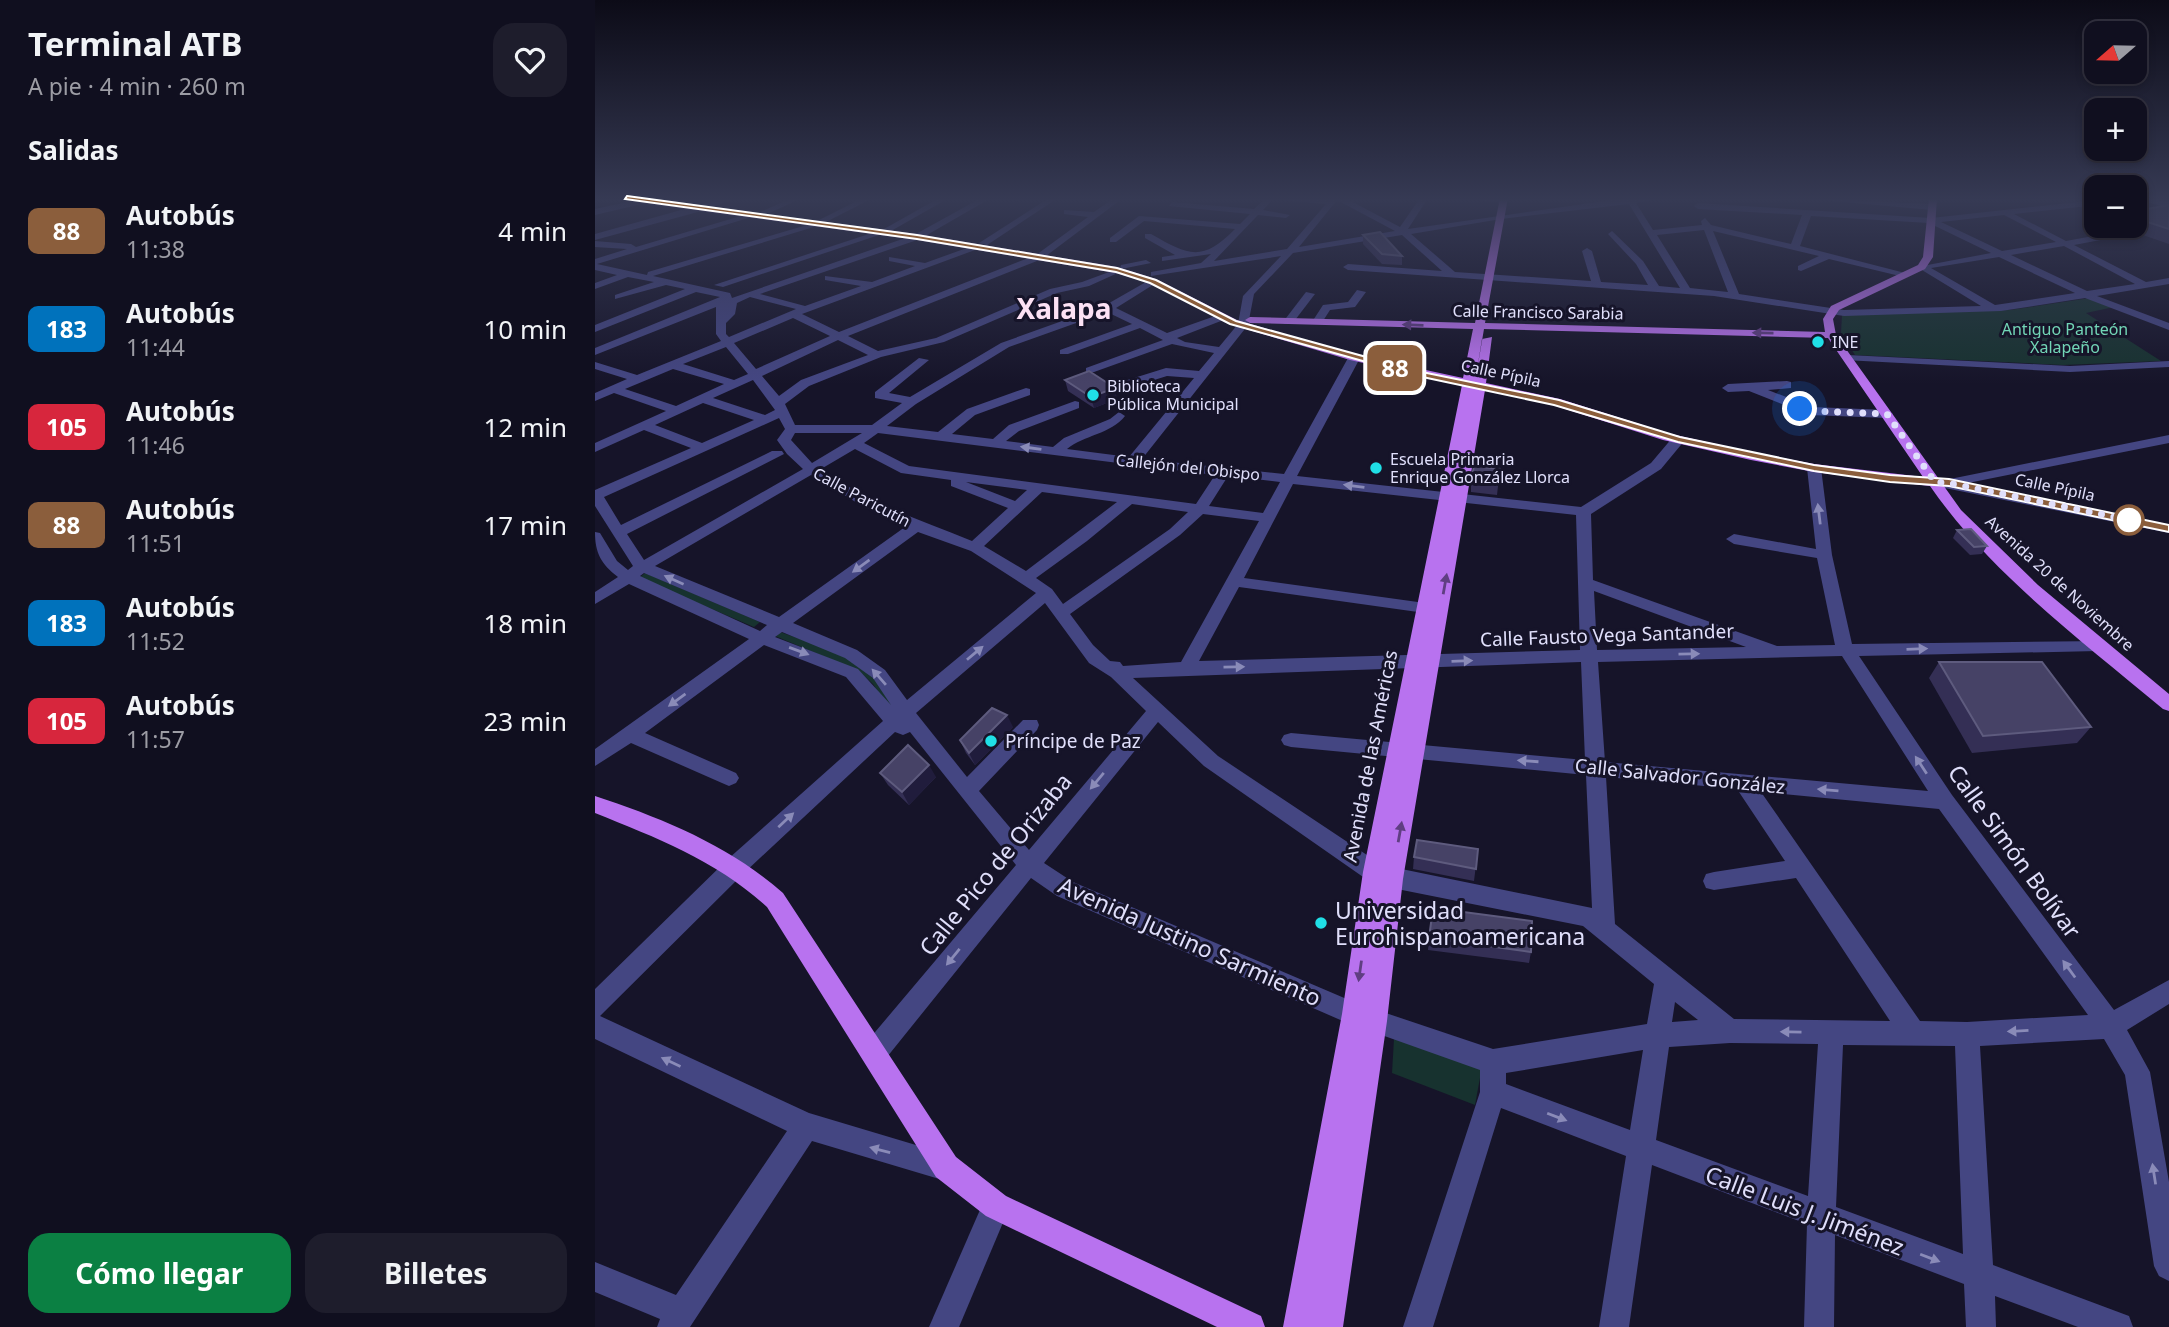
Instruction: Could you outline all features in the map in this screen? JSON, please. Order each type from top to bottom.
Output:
[{"type":"main road","name":"Calle Pípila","points":[[1070,260],[1153,278],[1244,322]]},
{"type":"main road","name":"Avenida de las Américas","points":[[1328,1327],[1383,876],[1473,385],[1500,260]]},
{"type":"main road","points":[[1831,335],[1828,319],[1830,313],[1841,304],[1922,267],[1926,260]]},
{"type":"main road","name":"Calle Pípila","points":[[1153,278],[1222,317],[1354,358],[1556,402],[1678,439],[1814,468],[1942,483]]},
{"type":"main road","name":"Calle Francisco Sarabia","points":[[1244,322],[1831,335]]},
{"type":"main road","name":"Avenida 20 de Noviembre","points":[[1831,335],[1887,414],[1942,483],[1956,513],[1975,534],[2098,645],[2169,704]]},
{"type":"main road","name":"Avenida de las Américas","points":[[1423,662],[1425,608],[1454,497]]},
{"type":"main road","points":[[595,804],[710,852],[736,866],[775,900],[946,1167],[996,1206],[1250,1327]]},
{"type":"main road","name":"Avenida de las Américas","points":[[1298,1327],[1365,1018]]},
{"type":"street","points":[[649,274],[694,260]]},
{"type":"street","points":[[595,329],[707,285],[789,260]]},
{"type":"street","points":[[722,321],[730,314],[733,302],[749,294],[848,260]]},
{"type":"street","points":[[897,260],[925,265]]},
{"type":"street","points":[[595,397],[726,340],[939,260]]},
{"type":"street","points":[[595,448],[839,336],[1030,260]]},
{"type":"street","points":[[1204,266],[1209,260]]},
{"type":"street","points":[[595,598],[630,571],[855,444],[912,401],[991,363],[1005,345],[1108,308],[1153,278],[1237,260]]},
{"type":"street","points":[[1132,462],[1223,351],[1244,322],[1249,301],[1263,280],[1282,260]]},
{"type":"street","points":[[1436,260],[1453,275]]},
{"type":"street","points":[[1590,260],[1597,286]]},
{"type":"street","points":[[1637,260],[1656,290]]},
{"type":"street","points":[[1667,260],[1687,291]]},
{"type":"street","points":[[1721,260],[1735,296]]},
{"type":"street","points":[[1801,268],[1818,260]]},
{"type":"street","points":[[1844,260],[1904,274]]},
{"type":"street","points":[[1922,267],[1969,260]]},
{"type":"street","points":[[2012,260],[2087,295],[2169,327]]},
{"type":"street","points":[[2097,260],[2145,285]]},
{"type":"street","points":[[596,263],[749,294],[800,312],[877,355]]},
{"type":"street","points":[[595,352],[727,297],[707,285],[665,282],[627,274],[596,263]]},
{"type":"street","points":[[595,495],[765,419],[805,383],[877,355],[940,340],[1054,291],[1085,284],[1121,269],[1146,263]]},
{"type":"street","points":[[1348,267],[1453,275],[1498,275],[1597,286],[1687,291],[1735,296],[1830,313],[1993,308],[2169,281]]},
{"type":"street","points":[[1922,267],[1993,308]]},
{"type":"street","points":[[595,286],[627,274]]},
{"type":"street","points":[[828,278],[872,284]]},
{"type":"street","points":[[619,297],[665,282]]},
{"type":"street","points":[[1317,322],[1327,307],[1351,305],[1361,292]]},
{"type":"street","points":[[1288,322],[1310,294]]},
{"type":"street","name":"Calle Paricutín","points":[[721,301],[721,334],[781,407],[791,429],[784,440],[787,449],[810,470],[916,526],[974,547],[1046,593],[1065,617],[1070,629],[1107,669],[1117,673],[1211,761],[1383,876]]},
{"type":"street","points":[[1108,308],[1190,347],[1223,351]]},
{"type":"street","points":[[1090,370],[1222,317]]},
{"type":"street","points":[[1044,320],[1061,324]]},
{"type":"street","points":[[1064,352],[1142,324]]},
{"type":"street","points":[[1187,668],[1354,358]]},
{"type":"street","points":[[1848,358],[2070,369],[2169,364]]},
{"type":"street","points":[[912,401],[879,394],[923,360]]},
{"type":"street","points":[[595,365],[637,379]]},
{"type":"street","points":[[670,365],[734,384]]},
{"type":"street","points":[[1125,385],[1166,372],[1201,375]]},
{"type":"street","points":[[1728,388],[1787,386]]},
{"type":"street","points":[[1751,387],[1810,411],[1887,414]]},
{"type":"street","points":[[613,389],[678,411]]},
{"type":"street","points":[[941,436],[971,412],[1026,393]]},
{"type":"street","points":[[703,399],[765,419]]},
{"type":"street","points":[[995,444],[1014,428],[1075,405]]},
{"type":"street","points":[[1056,452],[1069,441],[1114,422],[1119,416]]},
{"type":"street","points":[[645,426],[702,447]]},
{"type":"street","name":"Callejón del Obispo","points":[[791,429],[877,429],[1132,462],[1225,470],[1581,512]]},
{"type":"street","points":[[595,434],[612,441]]},
{"type":"street","points":[[1604,928],[1593,766],[1584,550],[1576,541],[1575,519],[1581,512],[1656,466],[1678,439]]},
{"type":"street","points":[[1942,483],[2169,439]]},
{"type":"street","points":[[855,444],[906,470],[1267,518]]},
{"type":"street","points":[[618,532],[777,454]]},
{"type":"street","name":"Calle Simón Bolívar","points":[[1814,468],[1824,555],[1841,639],[1847,651],[1945,801],[2111,1026],[2137,1072],[2169,1266]]},
{"type":"street","points":[[1065,617],[1199,510],[1225,470]]},
{"type":"street","points":[[944,476],[967,489],[1018,507]]},
{"type":"street","name":"Calle Pípila","points":[[1942,483],[2169,529]]},
{"type":"street","points":[[974,547],[1039,487]]},
{"type":"street","name":"Avenida Justino Sarmiento","points":[[595,495],[634,558],[630,571]]},
{"type":"street","points":[[1024,579],[1128,501]]},
{"type":"street","points":[[595,759],[916,526]]},
{"type":"street","points":[[595,536],[611,564],[630,571]]},
{"type":"street","points":[[1734,539],[1824,555]]},
{"type":"street","points":[[595,562],[630,571]]},
{"type":"street","name":"Avenida Justino Sarmiento","points":[[630,571],[851,654],[879,674],[900,717]]},
{"type":"street","name":"Avenida Justino Sarmiento","points":[[630,571],[762,638],[852,673],[865,682],[933,751],[1028,864],[1065,889],[1365,1018],[1493,1062]]},
{"type":"street","points":[[1233,581],[1425,608]]},
{"type":"street","points":[[1586,583],[1780,652]]},
{"type":"street","points":[[595,1006],[736,866],[900,717],[1046,593]]},
{"type":"street","name":"Calle Fausto Vega Santander","points":[[1117,673],[1187,668],[1588,656],[2098,645]]},
{"type":"street","name":"Calle Pico de Orizaba","points":[[874,1053],[1157,710]]},
{"type":"street","points":[[966,790],[1030,725]]},
{"type":"street","points":[[630,734],[729,778]]},
{"type":"street","name":"Calle Salvador González","points":[[1291,740],[1593,766],[1945,801]]},
{"type":"street","points":[[1743,782],[1913,1033]]},
{"type":"street","points":[[1714,881],[1801,868]]},
{"type":"street","points":[[1383,876],[1589,917],[1730,1031]]},
{"type":"street","points":[[1614,1327],[1666,981]]},
{"type":"street","points":[[1418,1327],[1493,1092],[1493,1062],[1658,1035],[1730,1031],[1967,1034],[2111,1026],[2169,992]]},
{"type":"street","points":[[595,1026],[806,1126],[946,1167]]},
{"type":"street","points":[[1819,1327],[1821,1216],[1832,1033]]},
{"type":"street","points":[[1967,1034],[1981,1327]]},
{"type":"street","name":"Calle Luis J. Jiménez","points":[[1493,1092],[2118,1327]]},
{"type":"street","points":[[595,1277],[676,1320],[806,1126]]},
{"type":"street","points":[[944,1327],[996,1206]]},
{"type":"green space","name":"Antiguo Panteón Xalapeño","points":[[2090,298],[2114,307],[2086,313],[2161,361],[2063,365],[1855,355],[1841,333],[1842,315],[2010,310]]},
{"type":"green space","points":[[645,573],[760,622],[754,627],[639,578]]},
{"type":"green space","points":[[780,632],[849,656],[867,666],[895,704],[888,707],[873,684],[859,671],[775,636]]},
{"type":"green space","points":[[1394,1039],[1482,1067],[1475,1105],[1392,1073]]},
{"type":"building","points":[[1089,371],[1115,388],[1091,397],[1065,380]]},
{"type":"building","points":[[1474,466],[1500,469],[1498,483],[1471,481]]},
{"type":"building","points":[[1971,529],[1987,546],[1974,547],[1957,530]]},
{"type":"building","points":[[1939,662],[2042,662],[2091,727],[1983,736]]},
{"type":"building","points":[[992,708],[1007,715],[969,753],[960,740]]},
{"type":"building","points":[[908,745],[929,765],[902,792],[880,773]]},
{"type":"building","points":[[1417,840],[1478,849],[1476,869],[1414,857]]},
{"type":"building","points":[[1433,908],[1532,921],[1531,952],[1429,938]]},
{"type":"bus line","name":"88","points":[[1056,260],[1117,270],[1145,278],[1233,322],[1354,358],[1556,402],[1678,439],[1814,468],[1949,483],[2169,529]]},
{"type":"place","name":"INE","points":[[1818,342]]},
{"type":"place","name":"Biblioteca Pública Municipal","points":[[1093,395]]},
{"type":"place","name":"Escuela Primaria Enrique González Llorca","points":[[1376,468]]},
{"type":"place","name":"Príncipe de Paz","points":[[991,741]]},
{"type":"place","name":"Universidad Eurohispanoamericana","points":[[1321,923]]},
{"type":"district","name":"Xalapa","points":[[1064,308]]},
{"type":"route","points":[[1800,409],[1887,414],[1935,482],[2129,520]]}]
